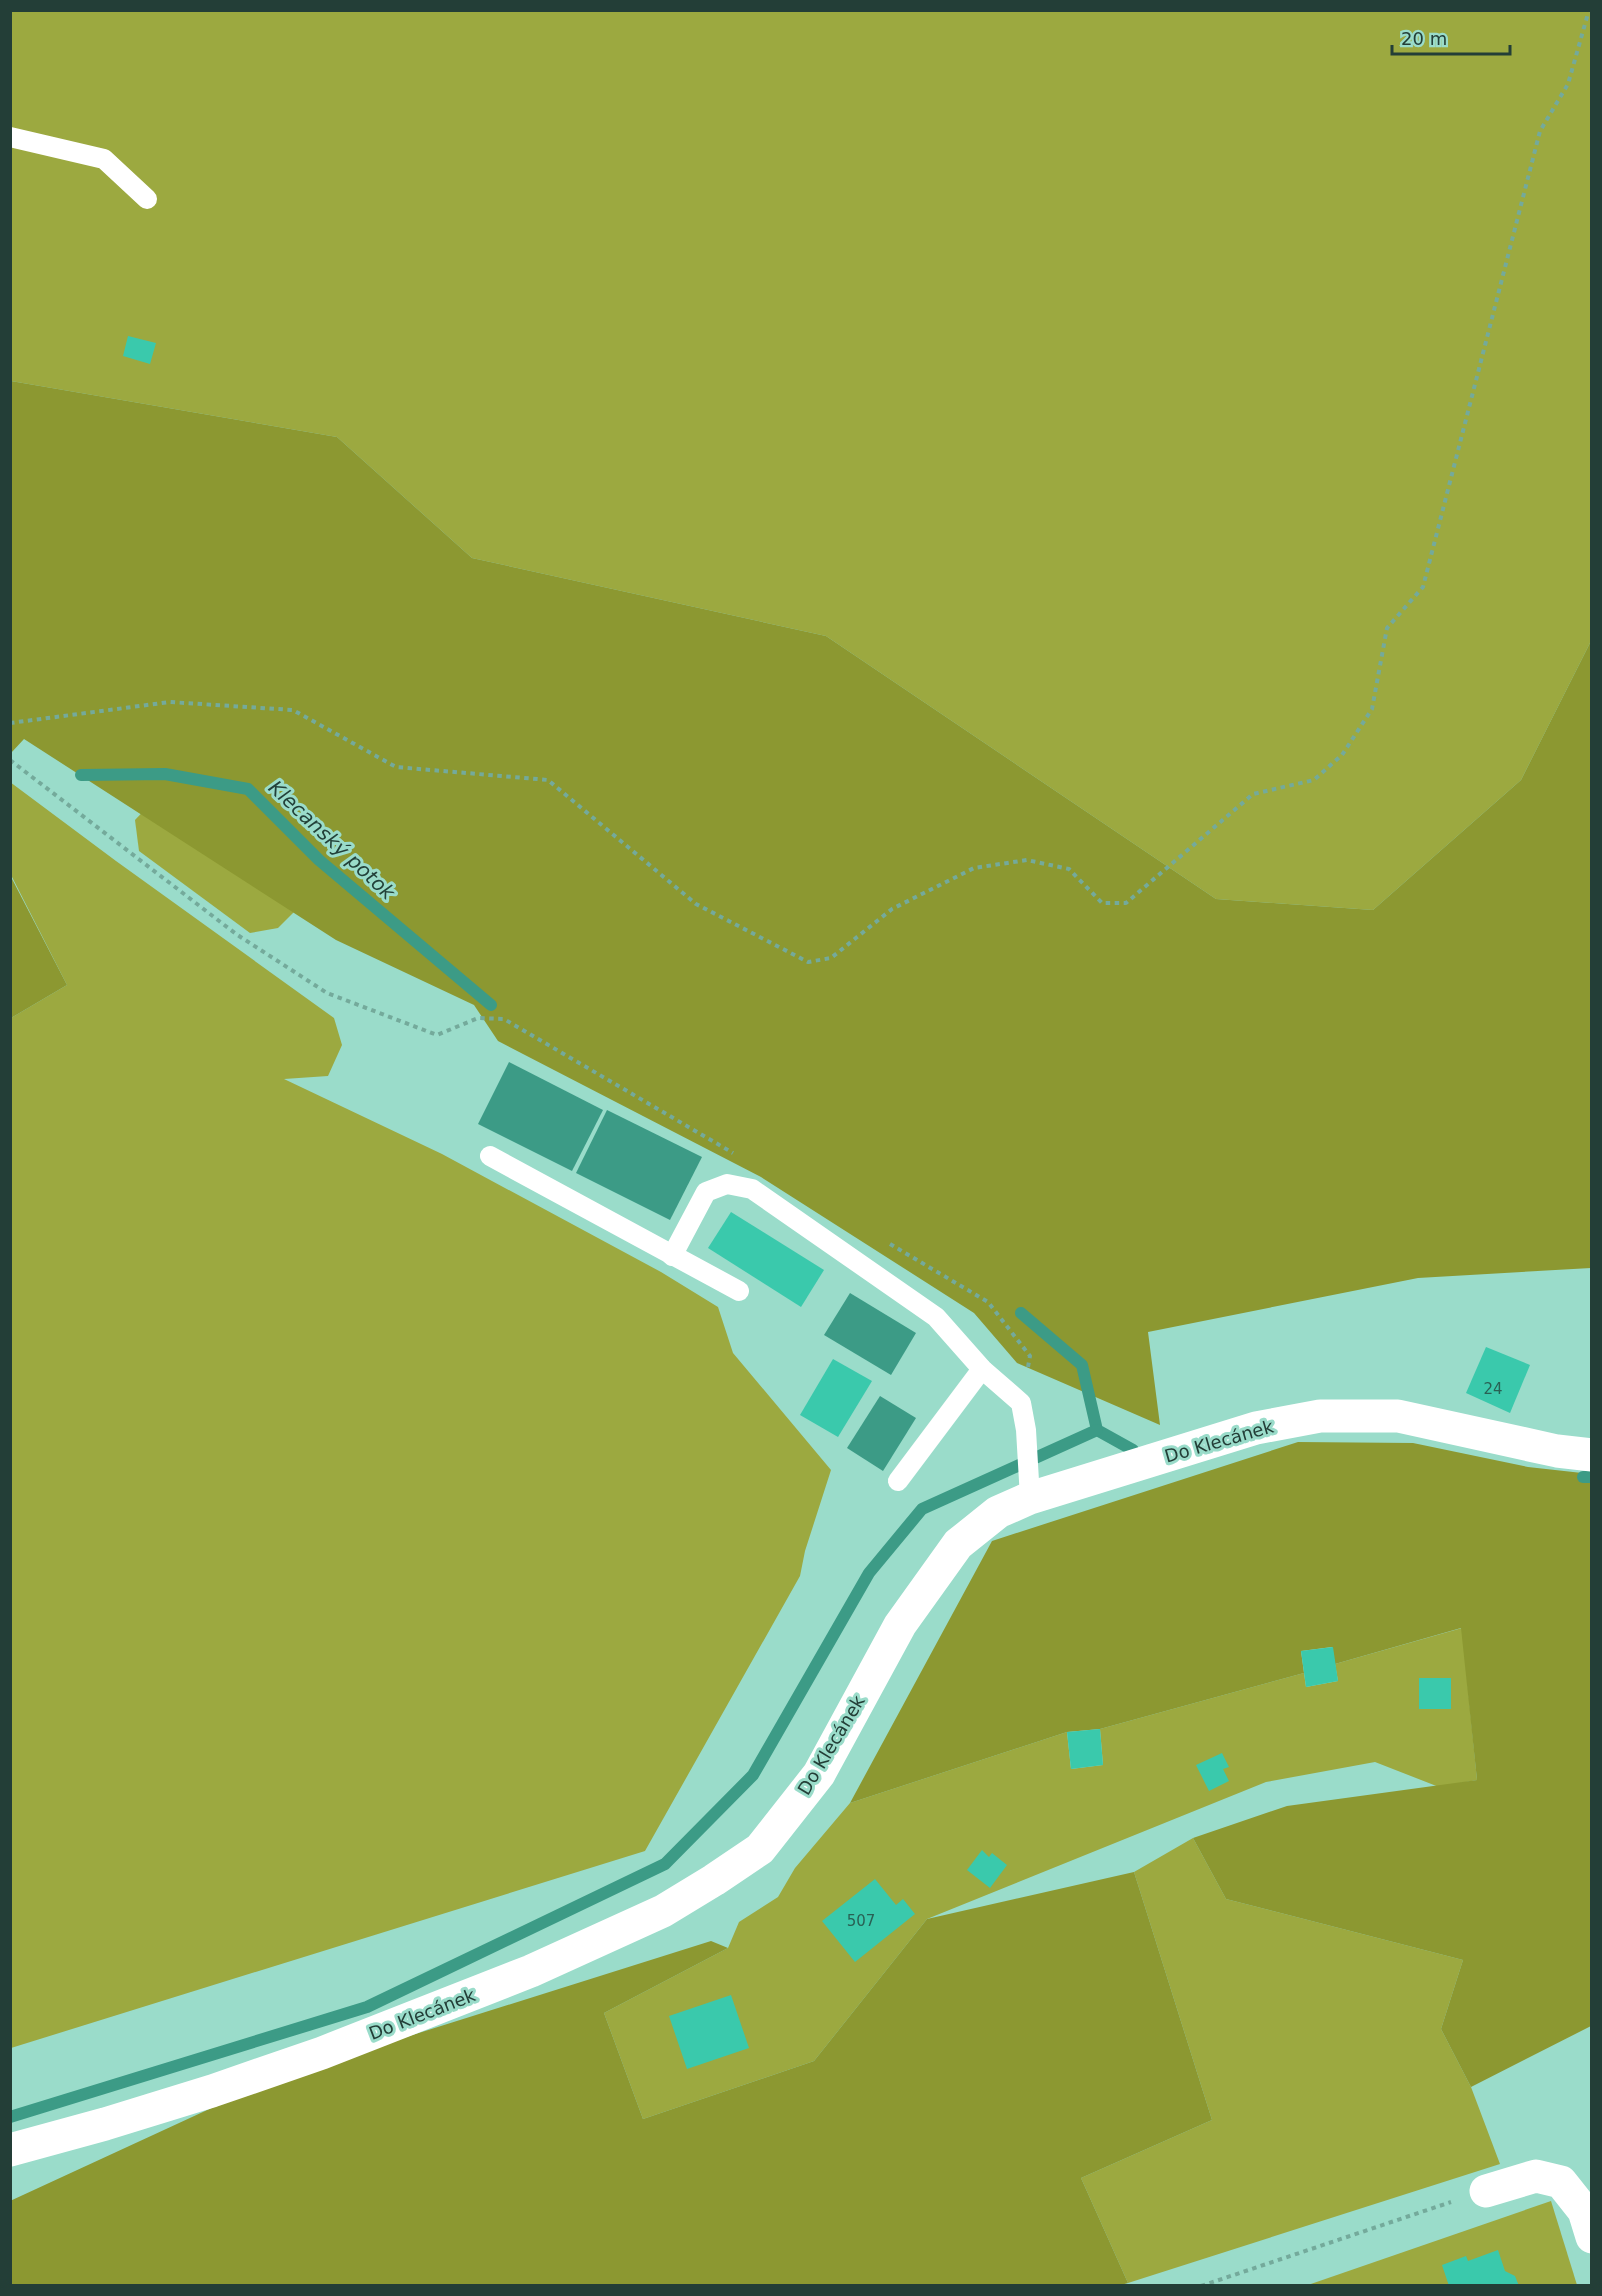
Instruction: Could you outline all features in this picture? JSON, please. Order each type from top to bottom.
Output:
[{"type":"street","name":"Do Klecánek","points":[[10,2150],[169,2104],[322,2053],[531,1971],[663,1911],[714,1880],[760,1849],[819,1774],[900,1625],[958,1544],[998,1512],[1030,1498],[1256,1428],[1320,1416],[1398,1416],[1557,1451],[1592,1455]]},
{"type":"street","points":[[1486,2191],[1536,2176],[1561,2182],[1584,2211],[1592,2237]]},
{"type":"lane","points":[[10,137],[104,159],[147,199]]},
{"type":"lane","points":[[490,1156],[739,1291]]},
{"type":"lane","points":[[672,1256],[706,1192],[727,1184],[752,1189],[936,1317],[982,1369],[1021,1403],[1026,1430],[1030,1498]]},
{"type":"lane","points":[[898,1481],[982,1369]]},
{"type":"path","points":[[10,723],[170,702],[293,710],[396,767],[548,780],[696,904],[808,962],[831,958],[892,909],[974,868],[1027,860],[1069,869],[1102,903],[1126,903],[1253,794],[1314,780],[1342,755],[1372,709],[1387,628],[1423,587],[1540,131],[1568,84],[1589,10]]},
{"type":"path","points":[[10,760],[236,934],[327,993],[437,1035],[478,1018],[504,1019],[741,1157]]},
{"type":"path","points":[[885,1242],[988,1302],[1030,1356],[1021,1403]]},
{"type":"path","points":[[1201,2286],[1486,2191]]},
{"type":"shaded area","points":[[10,11],[1591,11],[1591,641],[1521,780],[1373,910],[1216,899],[826,636],[472,558],[337,437],[11,381]]},
{"type":"shaded area","points":[[11,381],[337,437],[472,558],[826,636],[1216,899],[1373,910],[1521,780],[1591,641],[1591,1268],[1418,1278],[1148,1332],[1160,1425],[1017,1363],[974,1313],[761,1177],[498,1041],[474,1005],[336,940],[24,739],[11,753]]},
{"type":"shaded area","points":[[10,782],[334,1018],[342,1045],[328,1076],[284,1079],[442,1154],[661,1272],[718,1307],[733,1353],[831,1470],[805,1551],[800,1576],[645,1851],[11,2048],[11,1018],[67,985],[11,875]]},
{"type":"shaded area","points":[[153,801],[299,907],[278,928],[250,933],[139,851],[135,820]]},
{"type":"shaded area","points":[[10,875],[67,985],[11,1018],[10,1018]]},
{"type":"shaded area","points":[[509,1062],[603,1110],[572,1171],[478,1124]]},
{"type":"shaded area","points":[[607,1110],[702,1157],[670,1220],[576,1173]]},
{"type":"shaded area","points":[[850,1293],[916,1333],[891,1375],[824,1335]]},
{"type":"shaded area","points":[[880,1396],[916,1418],[883,1471],[847,1448]]},
{"type":"shaded area","points":[[1298,1442],[1413,1443],[1528,1467],[1591,1474],[1591,2026],[1471,2087],[1441,2029],[1463,1960],[1226,1899],[1193,1838],[1287,1806],[1477,1780],[1461,1628],[1335,1664],[1332,1647],[1301,1651],[1304,1673],[1100,1729],[1067,1732],[850,1803],[992,1541]]},
{"type":"shaded area","points":[[1462,1628],[1477,1780],[1439,1787],[1375,1762],[1266,1782],[927,1919],[814,2061],[643,2119],[604,2013],[728,1948],[739,1922],[778,1897],[795,1868],[850,1803],[1067,1732],[1071,1769],[1103,1765],[1100,1729],[1304,1673],[1306,1687],[1338,1681],[1335,1664]]},
{"type":"shaded area","points":[[1193,1838],[1226,1899],[1463,1960],[1441,2029],[1471,2087],[1500,2164],[1128,2283],[1081,2178],[1212,2120],[1134,1872]]},
{"type":"shaded area","points":[[1134,1872],[1212,2120],[1081,2178],[1128,2283],[1121,2285],[11,2285],[10,2201],[279,2077],[711,1941],[728,1948],[604,2013],[643,2119],[814,2061],[927,1919]]},
{"type":"shaded area","points":[[1551,2201],[1577,2285],[1305,2286]]},
{"type":"building","points":[[128,336],[156,343],[150,364],[123,356]]},
{"type":"building","points":[[731,1212],[824,1270],[801,1307],[708,1248]]},
{"type":"building","points":[[1486,1347],[1530,1365],[1510,1413],[1466,1393]]},
{"type":"building","points":[[833,1359],[872,1381],[838,1437],[800,1415]]},
{"type":"building","points":[[1333,1647],[1338,1681],[1306,1687],[1301,1651]]},
{"type":"building","points":[[1419,1678],[1451,1678],[1451,1709],[1419,1709]]},
{"type":"building","points":[[1100,1729],[1103,1765],[1071,1769],[1067,1732]]},
{"type":"building","points":[[1222,1753],[1229,1767],[1223,1769],[1229,1781],[1209,1791],[1196,1765]]},
{"type":"building","points":[[982,1850],[989,1857],[992,1853],[1007,1865],[990,1888],[967,1870]]},
{"type":"building","points":[[875,1879],[896,1905],[903,1899],[915,1914],[855,1962],[822,1921]]},
{"type":"building","points":[[731,1995],[749,2048],[687,2069],[669,2016]]},
{"type":"building","points":[[1498,2250],[1505,2271],[1515,2276],[1519,2286],[1449,2286],[1442,2265],[1466,2256],[1468,2261]]},
{"type":"waterway","name":"Klecanský potok","points":[[81,775],[165,774],[248,789],[319,860],[491,1005]]},
{"type":"waterway","name":"Klecanský potok","points":[[1021,1313],[1082,1365],[1097,1430],[1133,1450]]},
{"type":"waterway","points":[[10,2117],[367,2007],[665,1864],[753,1775],[869,1573],[922,1509],[1097,1430]]},
{"type":"waterway","name":"Klecanský potok","points":[[1583,1477],[1592,1477]]}]
